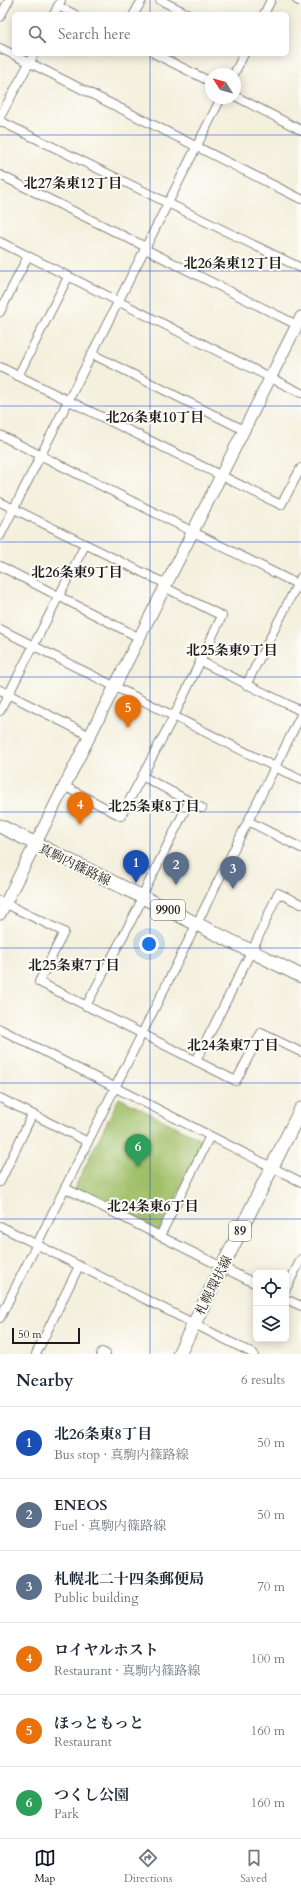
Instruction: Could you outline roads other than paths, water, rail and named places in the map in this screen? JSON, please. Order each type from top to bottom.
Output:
[{"type":"main road","name":"真駒内篠路線","points":[[0,826],[301,976]]},
{"type":"main road","name":"札幌環状線","points":[[179,1354],[300,1113]]},
{"type":"street","points":[[0,17],[9,0]]},
{"type":"street","points":[[135,12],[142,0]]},
{"type":"street","points":[[160,0],[184,12]]},
{"type":"street","points":[[265,12],[271,0]]},
{"type":"street","points":[[297,0],[301,2]]},
{"type":"street","points":[[59,3],[71,12]]},
{"type":"street","points":[[0,48],[12,54]]},
{"type":"street","points":[[15,56],[301,199]]},
{"type":"street","points":[[0,117],[33,56]]},
{"type":"street","points":[[159,56],[205,79]]},
{"type":"street","points":[[237,68],[243,56]]},
{"type":"street","points":[[241,99],[301,130]]},
{"type":"street","points":[[0,536],[218,104]]},
{"type":"street","points":[[0,121],[301,268]]},
{"type":"street","points":[[0,175],[146,248],[299,321],[138,637],[90,736],[2,906],[64,932],[39,982],[236,1081],[261,1032],[301,1052]]},
{"type":"street","points":[[0,242],[301,393]]},
{"type":"street","points":[[0,312],[28,256]]},
{"type":"street","points":[[18,376],[68,277]]},
{"type":"street","points":[[92,354],[244,430]]},
{"type":"street","points":[[0,367],[281,505],[301,468]]},
{"type":"street","points":[[0,435],[192,532],[300,582],[246,685]]},
{"type":"street","points":[[0,502],[222,616],[174,716],[121,816],[64,786]]},
{"type":"street","points":[[0,711],[85,545]]},
{"type":"street","points":[[0,566],[138,637]]},
{"type":"street","points":[[0,629],[301,780]]},
{"type":"street","points":[[200,661],[301,711]]},
{"type":"street","points":[[0,690],[90,736]]},
{"type":"street","points":[[0,1318],[301,715]]},
{"type":"street","points":[[142,776],[202,808]]},
{"type":"street","points":[[86,1006],[138,908],[142,896],[189,802]]},
{"type":"street","points":[[248,821],[301,848]]},
{"type":"street","points":[[196,1061],[251,952],[278,893],[301,904]]},
{"type":"street","points":[[0,1029],[301,1182]]},
{"type":"street","points":[[0,1098],[88,1142]]},
{"type":"street","points":[[0,1182],[32,1115]]},
{"type":"street","points":[[160,1236],[210,1136]]},
{"type":"street","points":[[65,1188],[253,1282]]},
{"type":"street","points":[[0,1226],[254,1354]]},
{"type":"street","points":[[289,1283],[301,1259]]},
{"type":"street","points":[[36,1354],[79,1266]]},
{"type":"street","points":[[289,1300],[301,1306]]},
{"type":"street","points":[[101,1354],[102,1352],[106,1354]]},
{"type":"place","name":"ほっともっと","points":[[128,728]]},
{"type":"place","name":"ロイヤルホスト","points":[[80,825]]},
{"type":"place","name":"北26条東8丁目","points":[[136,883]]},
{"type":"place","name":"ENEOS","points":[[176,885]]},
{"type":"place","name":"札幌北二十四条郵便局","points":[[233,889]]},
{"type":"place","name":"つくし公園","points":[[138,1167]]},
{"type":"district","name":"北27条東12丁目","points":[[73,183]]},
{"type":"district","name":"北26条東12丁目","points":[[233,263]]},
{"type":"district","name":"北26条東10丁目","points":[[155,417]]},
{"type":"district","name":"北26条東9丁目","points":[[77,572]]},
{"type":"district","name":"北25条東9丁目","points":[[232,650]]},
{"type":"district","name":"北25条東8丁目","points":[[154,806]]},
{"type":"district","name":"北25条東7丁目","points":[[74,965]]},
{"type":"district","name":"北24条東7丁目","points":[[233,1045]]},
{"type":"district","name":"北24条東6丁目","points":[[153,1206]]}]
